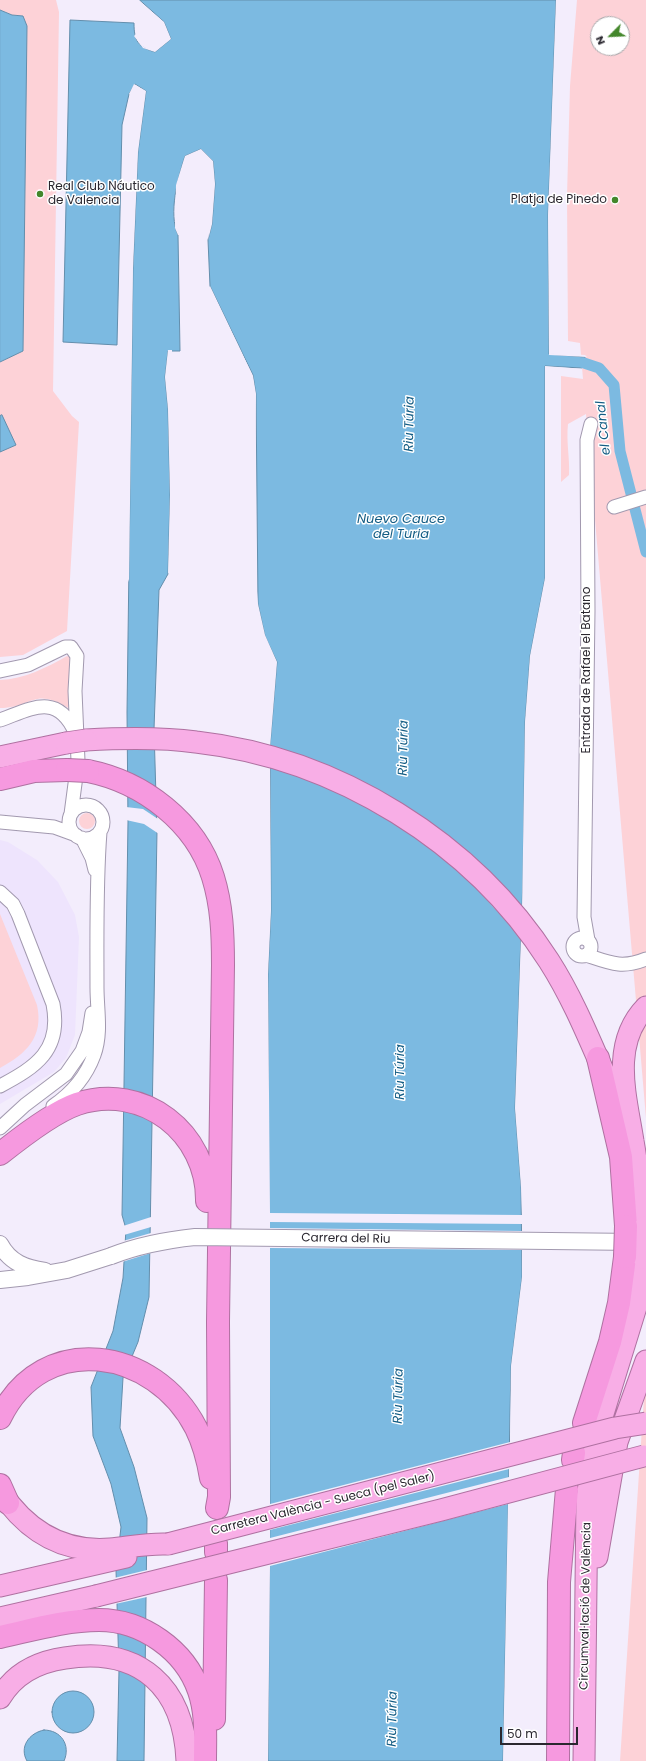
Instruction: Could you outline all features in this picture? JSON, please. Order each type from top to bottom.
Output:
[{"type":"highway","points":[[0,757],[76,739],[122,738],[171,740],[224,746],[278,759],[338,782],[375,800],[425,832],[464,864],[494,892],[530,934],[568,994],[598,1058],[639,1238],[619,1303],[610,1342],[584,1423]]},
{"type":"highway","points":[[0,779],[34,771],[77,772],[121,781],[152,798],[172,814],[196,843],[212,875],[218,896],[223,940],[218,1322],[220,1497],[217,1513],[209,1466],[196,1427],[174,1398],[161,1387],[138,1372],[118,1363],[90,1359],[57,1364],[36,1374],[14,1393],[0,1418]]},
{"type":"highway","name":"Circumval·lació de València","points":[[584,1761],[588,1498],[580,1455],[602,1417],[640,1294],[639,1238],[623,1062],[624,1047],[631,1027],[646,1007]]},
{"type":"highway","points":[[0,1154],[68,1108],[84,1102],[112,1099],[139,1104],[167,1119],[187,1137],[201,1161],[206,1176],[208,1191],[206,1313],[220,1445]]},
{"type":"highway","points":[[585,1635],[593,1605],[597,1558],[604,1510],[617,1442],[646,1361]]},
{"type":"highway","points":[[615,1428],[635,1417],[646,1414]]},
{"type":"highway","name":"Carretera València - Sueca (pel Saler)","points":[[96,1557],[149,1543],[168,1544],[615,1428],[646,1423]]},
{"type":"highway","points":[[8,1626],[96,1596],[441,1510],[645,1456]]},
{"type":"highway","name":"Circumval·lació de València","points":[[558,1761],[559,1582],[567,1489]]},
{"type":"highway","points":[[3,1493],[29,1524],[53,1540],[96,1557]]},
{"type":"highway","points":[[4,1585],[96,1557]]},
{"type":"highway","points":[[213,1761],[216,1580]]},
{"type":"highway","points":[[8,1626],[111,1620],[142,1629],[161,1640],[185,1665],[199,1692],[204,1717],[204,1761]]},
{"type":"highway","points":[[0,1698],[18,1676],[46,1662],[73,1656],[110,1656],[120,1659],[142,1669],[156,1680],[170,1696],[179,1714],[185,1740],[186,1761]]},
{"type":"street","name":"Entrada de Rafael el Batano","points":[[591,424],[587,440],[588,626],[584,917],[586,945],[607,962],[619,966],[634,964],[646,959]]},
{"type":"street","points":[[617,506],[643,498]]},
{"type":"street","points":[[2,672],[37,662],[65,647],[74,649],[78,659],[75,691],[77,772],[69,823],[92,858],[98,880]]},
{"type":"street","points":[[0,720],[19,712],[37,707],[55,708],[66,716],[76,739]]},
{"type":"street","points":[[0,712],[19,712]]},
{"type":"street","points":[[0,1145],[64,1098],[86,1074],[97,1045],[99,1018],[97,989],[98,880],[100,832],[103,826],[102,815],[93,806],[83,791],[77,772]]},
{"type":"street","points":[[71,814],[78,806],[93,806]]},
{"type":"street","points":[[0,822],[54,827],[79,837],[92,838],[100,832]]},
{"type":"street","points":[[0,892],[13,904],[18,914],[53,1004],[55,1016],[52,1039],[42,1058],[26,1072],[0,1086]]},
{"type":"street","points":[[0,1128],[24,1105],[59,1081],[72,1067],[86,1041],[97,989]]},
{"type":"street","points":[[639,1238],[646,1190],[628,1070],[633,1037],[636,1028],[646,1015]]},
{"type":"street","name":"Carrera del Riu","points":[[0,1280],[28,1277],[82,1265],[132,1247],[160,1241],[196,1237],[550,1241],[639,1238]]},
{"type":"street","name":"Carrera del Riu","points":[[0,1244],[6,1253],[17,1263],[32,1269],[51,1272]]},
{"type":"shaded area","name":"Real Club Náutico de Valencia","points":[[0,0],[56,0],[59,12],[53,391],[72,416],[79,422],[67,631],[23,655],[0,657],[0,362],[23,351],[22,16],[12,15],[0,10]]},
{"type":"shaded area","points":[[577,0],[646,0],[646,1118],[586,414],[568,424],[567,437],[569,475],[561,482],[561,376],[583,379],[580,343],[568,341],[567,196],[570,86]]},
{"type":"shaded area","points":[[67,656],[72,657],[70,709],[58,702],[48,699],[34,700],[20,705],[0,708],[0,680],[18,678],[35,672]]},
{"type":"shaded area","points":[[84,813],[90,813],[95,818],[93,827],[90,829],[84,829],[79,824],[79,818]]},
{"type":"shaded area","points":[[0,840],[8,842],[37,860],[58,882],[75,915],[79,937],[75,1035],[66,1058],[54,1072],[0,1104]]},
{"type":"shaded area","points":[[0,914],[37,1005],[38,1026],[31,1043],[25,1050],[18,1057],[0,1068]]},
{"type":"shaded area","points":[[646,1367],[646,1761],[620,1761]]},
{"type":"water","name":"Nuevo Cauce del Turia","points":[[140,0],[556,0],[548,215],[549,354],[585,357],[582,368],[545,366],[545,578],[530,656],[525,722],[523,878],[515,1108],[521,1187],[522,1277],[511,1366],[503,1761],[268,1761],[270,1511],[268,974],[271,910],[270,746],[277,662],[265,636],[258,604],[256,394],[253,375],[210,286],[208,240],[212,224],[215,184],[213,161],[201,149],[185,156],[177,185],[174,206],[175,226],[178,235],[180,351],[168,351],[165,377],[168,409],[170,495],[168,574],[159,590],[154,729],[157,831],[149,1297],[138,1342],[123,1378],[120,1428],[134,1467],[147,1518],[144,1761],[117,1761],[119,1670],[116,1570],[121,1527],[111,1484],[93,1436],[91,1387],[113,1331],[123,1278],[126,1229],[122,1215],[128,822],[127,712],[133,268],[138,152],[146,91],[135,84],[129,94],[122,125],[117,345],[63,342],[70,20],[134,23],[136,39],[138,42],[145,48],[155,52],[171,39],[164,22]]},
{"type":"water","points":[[0,10],[12,15],[23,16],[27,26],[23,351],[0,362]]},
{"type":"water","points":[[2,415],[16,445],[0,452],[0,416]]},
{"type":"water","points":[[69,1691],[77,1691],[85,1694],[91,1700],[94,1712],[91,1724],[85,1730],[77,1733],[69,1733],[61,1730],[55,1724],[52,1716],[52,1708],[55,1700],[61,1694]]},
{"type":"water","points":[[44,1730],[55,1733],[63,1740],[66,1749],[64,1761],[27,1761],[24,1751],[27,1741],[34,1734]]},
{"type":"pier","points":[[138,0],[164,22],[171,39],[155,52],[143,48],[134,36],[136,34],[144,47],[155,50],[169,38],[163,23]]},
{"type":"pier","points":[[556,0],[558,0],[550,215],[551,353],[585,355],[587,357],[549,355],[548,215]]},
{"type":"pier","points":[[134,84],[146,91],[138,152],[133,268],[129,582],[127,576],[129,385],[131,377],[129,367],[131,268],[136,152],[144,92],[135,87],[131,95],[129,94]]},
{"type":"pier","points":[[201,149],[213,161],[215,184],[212,224],[208,240],[213,184],[211,162],[200,152],[187,157],[178,186],[177,227],[180,235],[178,235],[175,228],[176,185],[185,156]]},
{"type":"pier","points":[[210,286],[253,376],[256,394],[255,470],[254,394],[251,376],[210,289]]},
{"type":"pier","points":[[168,350],[172,350],[172,352],[170,352],[167,377],[170,408],[172,495],[170,571],[168,574],[170,495],[168,409],[165,377]]},
{"type":"pier","points":[[545,366],[584,369],[547,368],[547,578],[532,656],[527,722],[525,878],[517,1108],[523,1187],[524,1277],[513,1366],[505,1761],[503,1761],[508,1504],[270,1566],[268,1761],[266,1761],[268,1301],[266,974],[269,910],[268,747],[275,662],[263,636],[256,605],[256,579],[258,604],[265,635],[277,662],[270,748],[322,766],[522,911],[525,722],[530,656],[545,578]],"holes":[[[270,766],[344,793],[412,834],[462,873],[521,937],[515,1108],[522,1215],[270,1213],[268,974],[271,910]],[[270,1222],[522,1224],[522,1231],[270,1228]],[[270,1248],[522,1250],[522,1277],[511,1366],[510,1442],[270,1504]],[[509,1469],[509,1477],[270,1538],[270,1530]]]},
{"type":"pier","points":[[126,807],[143,809],[158,819],[159,834],[144,824],[126,820]]},
{"type":"pier","points":[[151,1217],[151,1227],[124,1235],[123,1226]]},
{"type":"pier","points":[[151,1233],[151,1253],[122,1262],[123,1241]]},
{"type":"pier","points":[[147,1570],[147,1597],[115,1604],[114,1578]]},
{"type":"waterway","name":"el Canal","points":[[584,363],[599,368],[614,385],[620,451],[646,552]]},
{"type":"place","name":"Real Club Náutico de Valencia","points":[[40,194]]},
{"type":"place","name":"Platja de Pinedo","points":[[615,200]]},
{"type":"water label","name":"Riu Túria","points":[[410,424]]},
{"type":"water label","name":"Riu Túria","points":[[404,748]]},
{"type":"water label","name":"Riu Túria","points":[[401,1072]]},
{"type":"water label","name":"Riu Túria","points":[[399,1396]]},
{"type":"water label","name":"Riu Túria","points":[[393,1719]]}]
